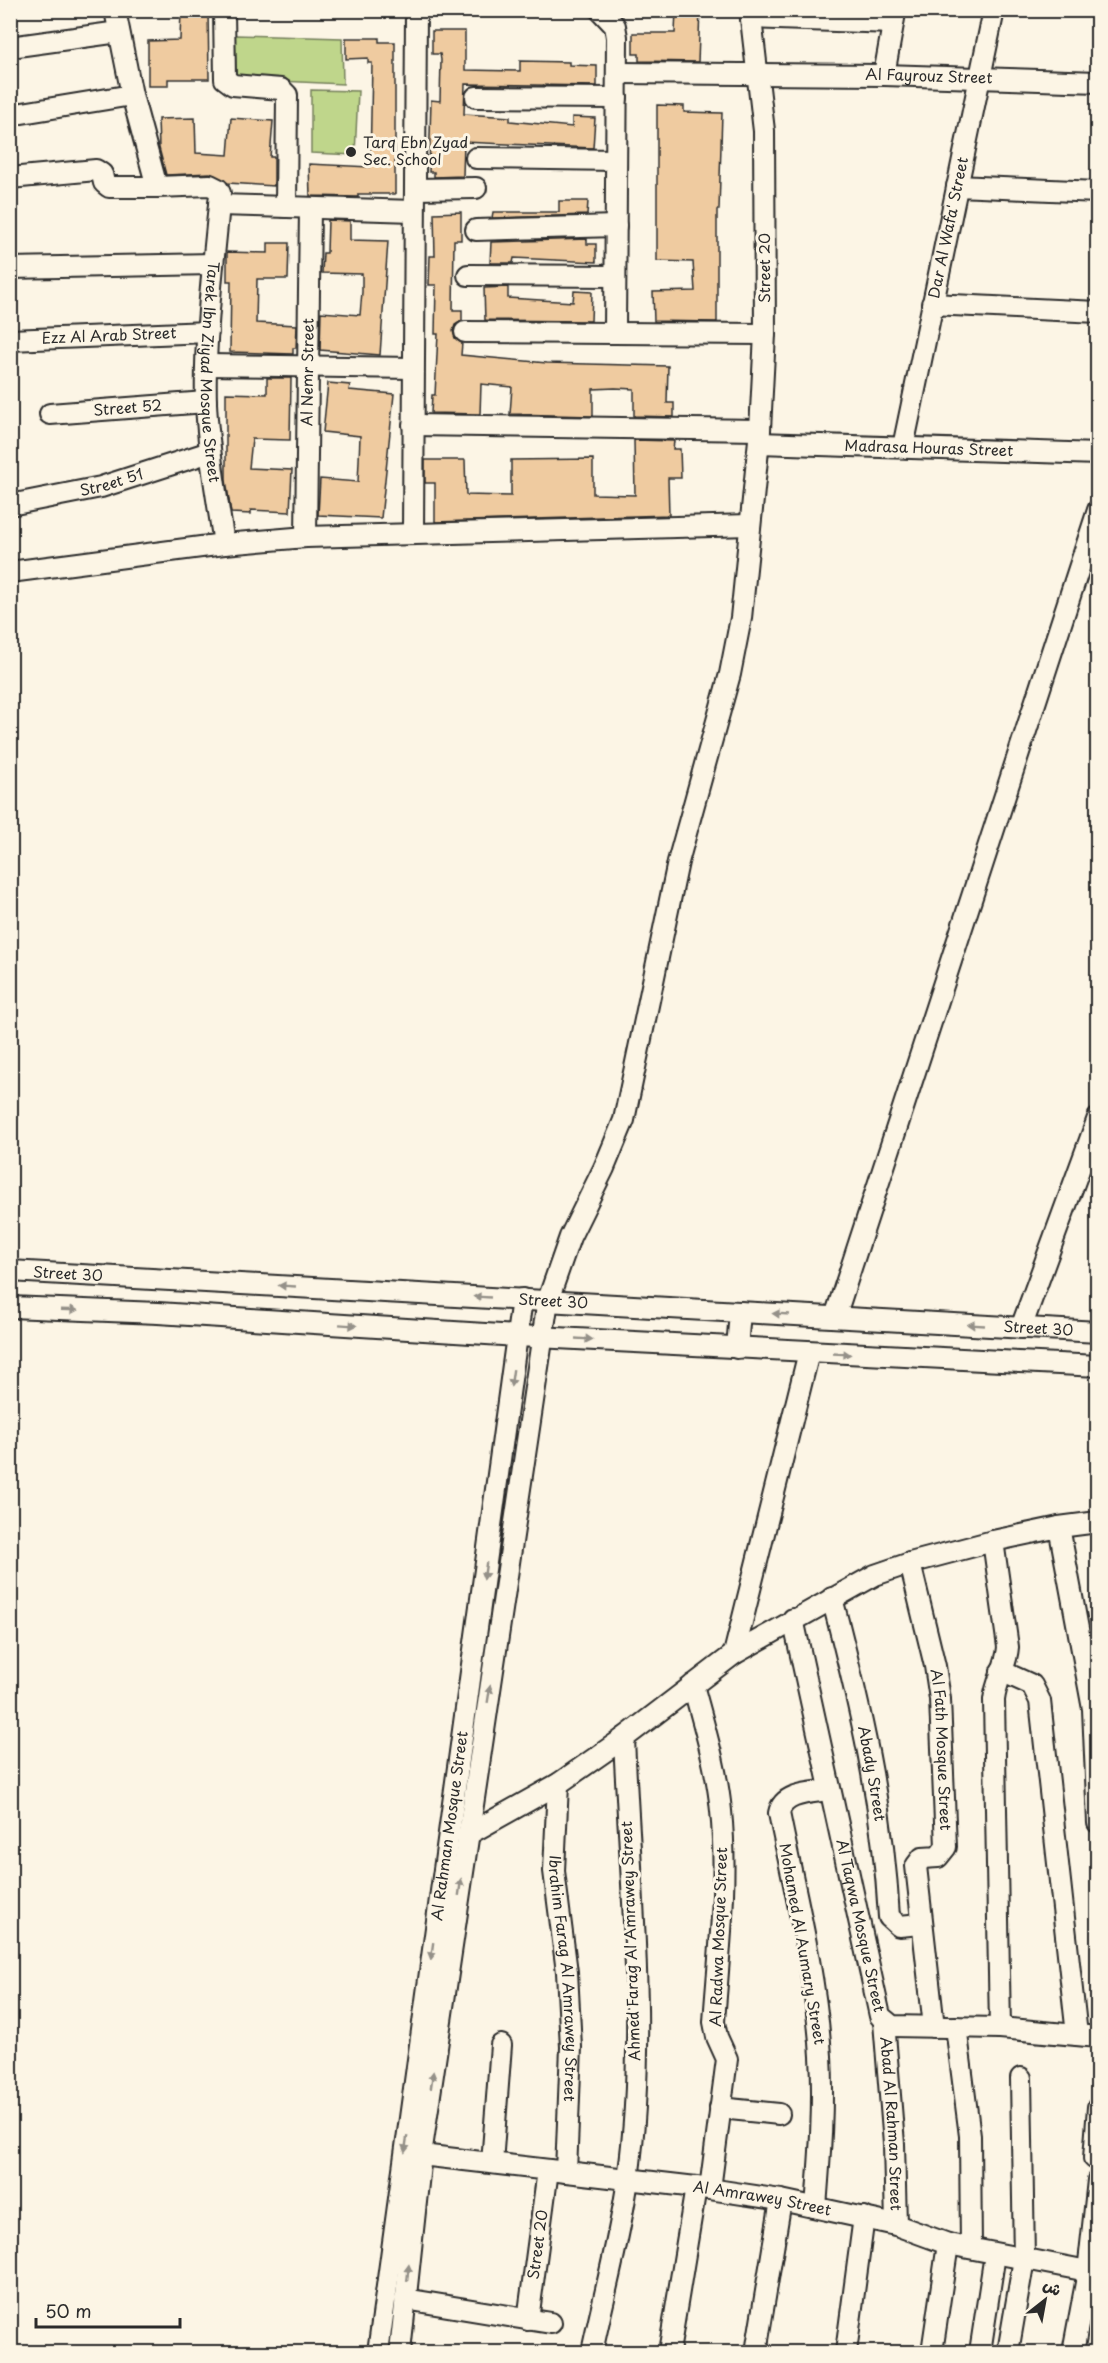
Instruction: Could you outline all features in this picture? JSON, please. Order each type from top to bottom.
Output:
[{"type":"street","points":[[115,10],[132,94],[157,187]]},
{"type":"street","points":[[224,10],[225,79],[233,85],[281,89],[287,95],[286,207]]},
{"type":"street","points":[[413,533],[416,10]]},
{"type":"street","points":[[600,10],[615,26],[617,73],[615,333]]},
{"type":"street","name":"Dar Al Wafa' Street","points":[[903,447],[994,10]]},
{"type":"street","points":[[751,14],[895,17],[884,75]]},
{"type":"street","name":"Street 20","points":[[548,1300],[570,1237],[604,1168],[624,1120],[678,862],[730,674],[741,618],[759,436],[765,334],[766,186],[759,75],[751,14]]},
{"type":"street","points":[[10,47],[119,32]]},
{"type":"street","name":"Al Fayrouz Street","points":[[617,73],[884,75],[1098,82]]},
{"type":"street","points":[[10,116],[132,94]]},
{"type":"street","points":[[476,97],[616,98]]},
{"type":"street","points":[[476,158],[616,160]]},
{"type":"street","points":[[10,178],[96,170],[102,174],[104,183],[109,187],[215,186],[220,193],[219,205],[414,212]]},
{"type":"street","points":[[957,186],[1098,192]]},
{"type":"street","points":[[415,189],[476,188]]},
{"type":"street","name":"Tarek Ibn Ziyad Mosque Street","points":[[219,205],[208,332],[206,402],[210,452],[224,544]]},
{"type":"street","name":"Al Nemr Street","points":[[306,537],[310,208]]},
{"type":"street","points":[[476,231],[616,226]]},
{"type":"street","points":[[10,268],[213,264]]},
{"type":"street","points":[[468,275],[615,276]]},
{"type":"street","points":[[932,304],[1098,312]]},
{"type":"street","name":"Ezz Al Arab Street","points":[[10,340],[208,332]]},
{"type":"street","points":[[465,332],[765,334]]},
{"type":"street","points":[[207,365],[413,368]]},
{"type":"street","name":"Street 52","points":[[50,414],[206,402]]},
{"type":"street","name":"Madrasa Houras Street","points":[[413,425],[759,436],[903,447],[1098,454]]},
{"type":"street","name":"Street 51","points":[[10,505],[101,487],[210,452]]},
{"type":"street","points":[[835,1317],[1098,510]]},
{"type":"street","points":[[10,572],[224,544],[306,537],[750,525]]},
{"type":"street","points":[[1021,1328],[1098,1118]]},
{"type":"street","name":"Street 30","points":[[10,1270],[1098,1332]]},
{"type":"street","name":"Al Rahman Mosque Street","points":[[378,2352],[522,1299]]},
{"type":"street","name":"Al Rahman Mosque Street","points":[[400,2352],[421,2155],[548,1300]]},
{"type":"street","points":[[10,1307],[158,1313],[518,1336],[1098,1366]]},
{"type":"street","points":[[737,1348],[740,1312]]},
{"type":"street","points":[[734,1654],[809,1352]]},
{"type":"street","points":[[467,1835],[558,1784],[624,1738],[734,1654],[875,1575],[910,1563],[993,1541],[1059,1527],[1098,1522]]},
{"type":"street","points":[[1059,1527],[1093,1709],[1098,1823]]},
{"type":"street","points":[[993,1541],[1008,1647],[1007,1659],[1001,1671],[994,1700],[1000,2028]]},
{"type":"street","name":"Al Fath Mosque Street","points":[[910,1563],[935,1666],[940,1698],[946,1847],[938,1857],[922,1858],[917,1863],[921,1924],[934,2027]]},
{"type":"street","name":"Abady Street","points":[[832,1598],[871,1753],[882,1820],[889,1917],[899,1926],[921,1924]]},
{"type":"street","name":"Al Taqwa Mosque Street","points":[[794,1619],[829,1790],[880,2016],[884,2022],[892,2026],[1000,2028],[1098,2037]]},
{"type":"street","points":[[1001,1671],[1032,1685],[1040,1701],[1077,2035]]},
{"type":"street","name":"Al Radwa Mosque Street","points":[[669,2352],[720,2108],[727,2060],[717,2037],[714,2022],[724,1854],[721,1809],[713,1764],[693,1685]]},
{"type":"street","name":"Ahmed Farag Al Amrawey Street","points":[[592,2352],[628,2179],[636,2057],[636,1999],[624,1738]]},
{"type":"street","name":"Ibrahim Farag Al Amrawey Street","points":[[557,2171],[570,2019],[554,1871],[558,1784]]},
{"type":"street","name":"Mohamed Al Aumary Street","points":[[816,2207],[822,2117],[821,2055],[814,1994],[780,1807],[788,1798],[829,1790]]},
{"type":"street","name":"Abad Al Rahman Street","points":[[884,2022],[894,2144],[896,2225]]},
{"type":"street","points":[[956,2027],[970,2136],[970,2248]]},
{"type":"street","points":[[492,2163],[501,2045]]},
{"type":"street","points":[[1008,2352],[1024,2259],[1022,2078]]},
{"type":"street","points":[[1098,2107],[1094,2158],[1098,2161]]},
{"type":"street","points":[[720,2108],[779,2114]]},
{"type":"street","name":"Al Amrawey Street","points":[[421,2155],[703,2188],[781,2200],[896,2225],[948,2244],[1093,2273]]},
{"type":"street","name":"Street 20","points":[[528,2320],[557,2171]]},
{"type":"street","points":[[1073,2352],[1093,2273],[1098,2180]]},
{"type":"street","points":[[756,2352],[781,2200]]},
{"type":"street","points":[[846,2352],[864,2217]]},
{"type":"street","points":[[932,2352],[948,2244]]},
{"type":"street","points":[[980,2352],[995,2254]]},
{"type":"street","points":[[405,2299],[551,2324]]},
{"type":"green space","points":[[235,35],[342,38],[343,84],[236,79]]},
{"type":"green space","points":[[311,90],[358,91],[355,155],[311,153]]},
{"type":"building","points":[[181,10],[208,10],[209,79],[168,79],[168,86],[148,86],[148,41],[180,40]]},
{"type":"building","points":[[676,10],[700,10],[698,62],[639,61],[639,54],[633,54],[633,33],[675,33]]},
{"type":"building","points":[[432,31],[465,31],[465,70],[520,71],[520,61],[569,62],[569,65],[597,66],[597,86],[465,84],[464,114],[510,117],[510,121],[572,127],[572,117],[595,118],[593,148],[464,142],[463,176],[434,177],[434,172],[429,172],[431,100],[440,101],[441,60],[440,54],[432,54]]},
{"type":"building","points":[[346,38],[379,38],[379,42],[395,42],[395,194],[358,194],[358,197],[310,196],[309,164],[370,167],[372,63],[368,63],[368,58],[346,59]]},
{"type":"building","points":[[657,105],[684,106],[684,112],[722,113],[719,210],[717,210],[717,322],[654,321],[653,292],[695,291],[693,262],[657,261]]},
{"type":"building","points":[[195,118],[196,153],[228,155],[231,118],[273,121],[270,157],[274,157],[274,186],[228,183],[210,173],[166,175],[159,148],[158,119]]},
{"type":"building","points":[[559,201],[588,201],[587,215],[492,218],[493,212],[559,212]]},
{"type":"building","points":[[461,212],[461,240],[454,240],[453,310],[462,310],[462,321],[455,325],[453,331],[455,338],[462,343],[461,355],[547,363],[668,366],[667,403],[674,403],[674,417],[634,416],[634,389],[615,388],[593,389],[593,416],[510,414],[512,387],[481,384],[480,414],[431,413],[432,395],[435,395],[438,334],[435,334],[436,285],[429,285],[430,256],[435,256],[434,213]]},
{"type":"building","points":[[328,220],[350,221],[350,240],[388,241],[380,355],[320,350],[321,312],[360,315],[362,292],[362,274],[322,273],[323,253],[327,253]]},
{"type":"building","points":[[587,239],[587,244],[596,244],[596,262],[514,258],[513,263],[490,263],[491,242]]},
{"type":"building","points":[[268,243],[289,243],[288,279],[257,279],[256,323],[297,325],[296,348],[293,348],[293,354],[230,352],[231,281],[227,281],[227,252],[268,253]]},
{"type":"building","points":[[508,287],[508,298],[573,302],[574,291],[592,292],[591,321],[485,320],[484,288]]},
{"type":"building","points":[[267,378],[291,378],[290,440],[252,439],[249,468],[292,470],[290,512],[251,510],[251,514],[231,513],[226,480],[226,393],[267,394]]},
{"type":"building","points":[[328,383],[350,385],[349,390],[394,394],[381,518],[318,515],[320,479],[358,482],[360,436],[323,432]]},
{"type":"building","points":[[634,440],[674,441],[673,449],[680,449],[681,478],[668,478],[669,515],[435,522],[435,483],[425,483],[425,460],[465,460],[466,495],[511,496],[511,460],[593,459],[593,494],[635,495]]},
{"type":"place","name":"Tarq Ebn Zyad Sec. School","points":[[351,152]]}]
